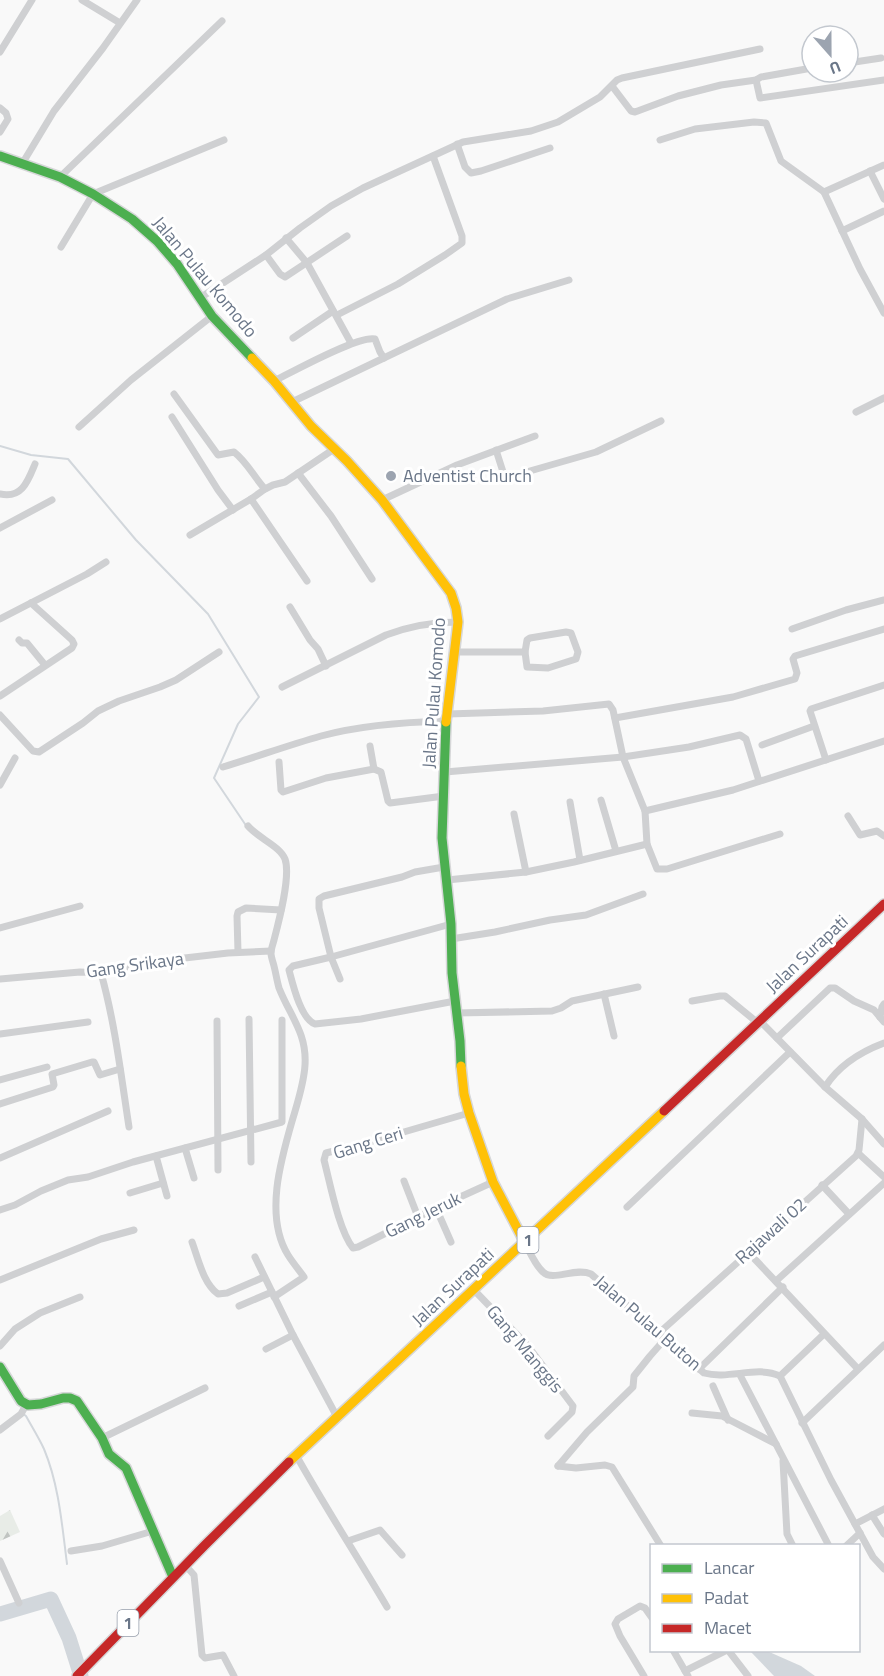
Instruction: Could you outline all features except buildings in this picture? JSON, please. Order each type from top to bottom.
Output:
[{"type":"main road","name":"Jalan Pulau Komodo","points":[[0,156],[60,177],[93,194],[132,219],[157,241],[177,264],[212,316],[274,381],[311,426],[382,500],[447,587],[456,608],[458,622],[447,718],[442,838],[451,924],[461,1070],[464,1094],[493,1182],[525,1242]]},
{"type":"main road","name":"Jalan Surapati","points":[[82,1670],[296,1455],[884,904]]},
{"type":"main road","points":[[0,1367],[21,1401],[23,1410],[66,1396],[77,1401],[102,1438],[109,1454],[126,1468],[173,1577]]},
{"type":"street","points":[[0,52],[32,0]]},
{"type":"street","points":[[82,0],[120,23]]},
{"type":"street","points":[[22,164],[54,111],[137,0]]},
{"type":"street","points":[[60,177],[222,21]]},
{"type":"street","points":[[200,298],[266,255],[331,206],[355,192],[457,144],[543,128],[569,116],[600,97],[622,78],[760,49]]},
{"type":"street","points":[[860,61],[881,58]]},
{"type":"street","points":[[612,86],[631,111],[635,112],[678,96],[756,80],[761,76],[800,71]]},
{"type":"street","points":[[756,80],[760,98],[884,80]]},
{"type":"street","points":[[0,108],[9,119],[0,132]]},
{"type":"street","points":[[660,140],[695,129],[754,122],[766,123],[781,161],[824,192],[883,312]]},
{"type":"street","points":[[61,247],[93,194],[224,140]]},
{"type":"street","points":[[457,144],[465,167],[471,172],[481,171],[550,148]]},
{"type":"street","points":[[293,338],[335,313],[404,281],[462,243],[462,236],[433,156]]},
{"type":"street","points":[[824,192],[884,165]]},
{"type":"street","points":[[870,171],[884,199]]},
{"type":"street","points":[[842,231],[884,212]]},
{"type":"street","points":[[266,255],[284,277],[287,277],[347,236]]},
{"type":"street","points":[[286,238],[307,263],[351,343]]},
{"type":"street","points":[[292,402],[507,299],[569,280]]},
{"type":"street","points":[[79,427],[131,380],[212,316]]},
{"type":"street","points":[[274,381],[351,343],[370,338],[375,339],[384,358]]},
{"type":"street","points":[[174,394],[218,455],[234,452],[242,458],[265,489]]},
{"type":"street","points":[[856,412],[884,398]]},
{"type":"street","points":[[172,417],[233,510]]},
{"type":"street","points":[[496,450],[504,475],[509,477],[596,452],[661,421]]},
{"type":"street","points":[[382,500],[457,465],[535,436]]},
{"type":"street","points":[[190,535],[265,489],[285,482],[334,450]]},
{"type":"street","points":[[0,494],[9,496],[25,486],[35,464]]},
{"type":"street","points":[[298,473],[332,516],[372,579]]},
{"type":"street","points":[[251,499],[307,581]]},
{"type":"street","points":[[0,528],[52,500]]},
{"type":"street","points":[[0,619],[106,562]]},
{"type":"street","points":[[792,629],[846,610],[884,600]]},
{"type":"street","points":[[1,692],[72,648],[74,644],[31,603]]},
{"type":"street","points":[[290,607],[309,640],[318,649],[326,666]]},
{"type":"street","points":[[282,687],[386,635],[416,625],[458,622]]},
{"type":"street","points":[[615,718],[733,697],[795,679],[793,659],[795,656],[884,628]]},
{"type":"street","points":[[569,632],[578,655],[574,661],[556,667],[539,669],[527,668],[525,652],[527,640],[530,638],[569,632]]},
{"type":"street","points":[[19,640],[27,643],[45,665]]},
{"type":"street","points":[[0,715],[33,752],[39,752],[98,711],[176,680],[219,652]]},
{"type":"street","points":[[454,652],[525,652]]},
{"type":"street","points":[[826,760],[810,711],[814,707],[884,685]]},
{"type":"street","points":[[224,767],[323,736],[399,722],[554,711],[606,704],[611,706],[623,757],[645,811],[647,844],[656,867],[660,870],[780,834]]},
{"type":"street","points":[[762,745],[814,726]]},
{"type":"street","points":[[445,772],[623,757],[689,747],[742,735],[746,739],[759,781]]},
{"type":"street","points":[[645,811],[733,790],[884,741]]},
{"type":"street","points":[[370,746],[374,770]]},
{"type":"street","points":[[0,785],[15,758]]},
{"type":"street","points":[[279,762],[283,792],[326,778],[374,770],[381,772],[390,803],[444,796]]},
{"type":"street","points":[[601,800],[616,851]]},
{"type":"street","points":[[570,802],[580,860]]},
{"type":"street","points":[[514,814],[526,872]]},
{"type":"street","points":[[848,816],[860,835],[877,831],[884,836]]},
{"type":"street","points":[[239,1306],[273,1295],[304,1277],[287,1254],[281,1240],[275,1201],[280,1170],[299,1101],[305,1066],[305,1047],[300,1029],[279,986],[271,951],[281,910],[287,872],[286,862],[275,847],[254,834],[248,826]]},
{"type":"street","points":[[447,880],[526,872],[647,844]]},
{"type":"street","points":[[340,979],[331,957],[318,908],[320,898],[415,872],[444,867]]},
{"type":"street","points":[[451,939],[586,915],[643,894]]},
{"type":"street","points":[[0,928],[80,906]]},
{"type":"street","points":[[238,952],[238,912],[246,908],[281,910]]},
{"type":"street","points":[[451,924],[293,966],[289,970],[299,1001],[307,1019],[312,1024],[362,1019],[455,1001]]},
{"type":"street","name":"Gang Srikaya","points":[[0,979],[80,972],[101,973],[150,962],[238,952],[271,951]]},
{"type":"street","points":[[101,973],[107,995],[129,1127]]},
{"type":"street","points":[[456,1013],[552,1011],[572,1001],[638,987]]},
{"type":"street","points":[[777,1038],[830,988],[836,987],[854,1001],[874,1010],[882,1020]]},
{"type":"street","points":[[604,994],[614,1036]]},
{"type":"street","points":[[692,1001],[725,996],[777,1038],[825,1087],[862,1119],[884,1144]]},
{"type":"street","points":[[882,1020],[884,1004]]},
{"type":"street","points":[[249,1019],[251,1162]]},
{"type":"street","points":[[0,1210],[58,1183],[88,1177],[282,1122],[282,1020]]},
{"type":"street","points":[[217,1021],[218,1170]]},
{"type":"street","points":[[0,1034],[88,1022]]},
{"type":"street","points":[[825,1087],[843,1065],[857,1055],[884,1043]]},
{"type":"street","points":[[627,1207],[790,1052]]},
{"type":"street","points":[[0,1104],[53,1087],[52,1074],[92,1062],[99,1074],[120,1069]]},
{"type":"street","points":[[0,1080],[47,1067]]},
{"type":"street","points":[[0,1158],[108,1111]]},
{"type":"street","name":"Gang Ceri","points":[[353,1248],[348,1243],[335,1205],[324,1160],[326,1153],[470,1113]]},
{"type":"street","points":[[862,1119],[858,1153],[884,1177]]},
{"type":"street","points":[[185,1148],[194,1178]]},
{"type":"street","name":"Rajawali 02","points":[[659,1333],[858,1153]]},
{"type":"street","points":[[156,1156],[167,1196]]},
{"type":"street","points":[[404,1181],[418,1217]]},
{"type":"street","name":"Gang Jeruk","points":[[353,1248],[493,1182]]},
{"type":"street","points":[[130,1193],[163,1183]]},
{"type":"street","points":[[776,1281],[884,1183]]},
{"type":"street","points":[[822,1185],[849,1214]]},
{"type":"street","points":[[436,1208],[451,1242]]},
{"type":"street","points":[[0,1280],[101,1239],[134,1230]]},
{"type":"street","points":[[192,1242],[210,1287],[218,1294],[226,1293],[264,1277]]},
{"type":"street","name":"Jalan Pulau Buton","points":[[525,1242],[542,1272],[555,1276],[573,1271],[591,1274],[704,1373],[740,1375],[764,1372],[780,1376]]},
{"type":"street","points":[[749,1253],[858,1369]]},
{"type":"street","points":[[255,1257],[337,1417]]},
{"type":"street","points":[[699,1369],[783,1287]]},
{"type":"street","name":"Gang Manggis","points":[[474,1290],[528,1346],[573,1406],[572,1412],[548,1436]]},
{"type":"street","points":[[0,1346],[15,1329],[40,1313],[80,1297]]},
{"type":"street","points":[[824,1334],[780,1376],[831,1480],[873,1557],[884,1569]]},
{"type":"street","points":[[266,1349],[293,1335]]},
{"type":"street","points":[[660,1544],[612,1467],[605,1465],[576,1468],[558,1466],[587,1432],[633,1387],[634,1376],[665,1339]]},
{"type":"street","points":[[802,1423],[884,1346]]},
{"type":"street","points":[[740,1375],[828,1544]]},
{"type":"street","points":[[713,1386],[728,1420]]},
{"type":"street","points":[[102,1438],[205,1388]]},
{"type":"street","points":[[0,1430],[23,1410]]},
{"type":"street","points":[[692,1413],[722,1416],[776,1444]]},
{"type":"street","points":[[296,1455],[331,1517],[387,1607]]},
{"type":"street","points":[[783,1458],[787,1534],[792,1544]]},
{"type":"street","points":[[855,1524],[884,1509]]},
{"type":"street","points":[[872,1515],[884,1534]]},
{"type":"street","points":[[348,1541],[380,1530],[402,1556]]},
{"type":"street","points":[[71,1551],[110,1545],[153,1531]]},
{"type":"street","points":[[847,1544],[860,1533]]},
{"type":"street","points":[[0,1562],[19,1603]]},
{"type":"street","points":[[185,1565],[194,1575],[202,1655],[207,1658],[223,1655],[234,1676]]},
{"type":"street","points":[[644,1676],[615,1624],[618,1619],[640,1606],[646,1609],[650,1616]]},
{"type":"street","points":[[674,1652],[687,1673],[724,1652]]},
{"type":"street","points":[[729,1652],[747,1676]]},
{"type":"street","points":[[82,1670],[92,1676]]},
{"type":"green space","points":[[10,1510],[20,1532],[0,1541],[0,1516]]},
{"type":"shaded area","points":[[751,1652],[769,1652],[801,1666],[815,1676],[774,1676]]},
{"type":"waterway","points":[[0,446],[31,455],[68,459],[136,540],[208,614],[259,697],[238,724],[214,778],[247,827]]},
{"type":"waterway","points":[[22,1413],[38,1437],[49,1463],[59,1505],[67,1564]]},
{"type":"waterway","points":[[0,1614],[51,1599],[69,1638],[81,1676]]},
{"type":"traffic: fast","points":[[0,156],[60,177],[93,194],[132,219],[157,241],[177,264],[212,316],[252,358]]},
{"type":"traffic: fast","points":[[446,722],[442,838],[451,924],[452,973],[461,1066]]},
{"type":"traffic: fast","points":[[0,1367],[21,1401],[28,1405],[63,1398],[77,1401],[102,1438],[109,1454],[126,1468],[173,1577]]},
{"type":"traffic: slow","points":[[252,358],[311,426],[382,500],[451,593],[458,622],[446,722]]},
{"type":"traffic: slow","points":[[461,1066],[469,1113],[493,1182],[525,1243]]},
{"type":"traffic: slow","points":[[289,1462],[664,1111]]},
{"type":"traffic: jam","points":[[664,1111],[884,904]]},
{"type":"traffic: jam","points":[[77,1676],[289,1462]]},
{"type":"place","name":"Adventist Church","points":[[391,476]]}]
